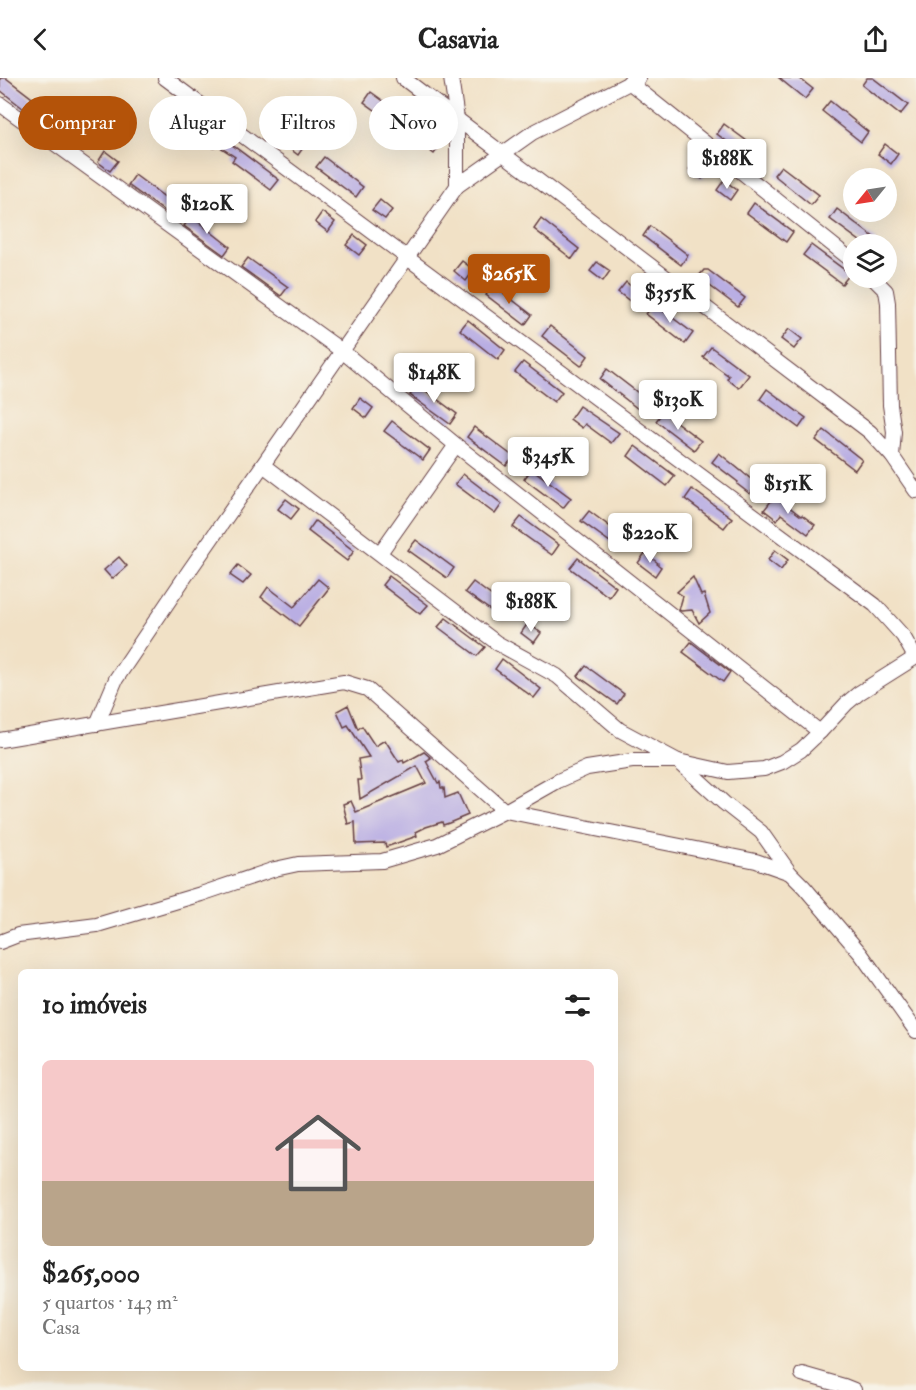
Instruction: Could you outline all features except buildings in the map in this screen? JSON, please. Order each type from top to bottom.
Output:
[{"type":"street","points":[[0,942],[18,935],[97,925],[275,869],[298,864],[382,861],[437,845],[587,768],[632,761],[678,761],[728,772],[764,769],[782,762],[801,750],[859,693],[916,657],[903,636],[875,605],[165,78]]},
{"type":"street","points":[[403,78],[427,96]]},
{"type":"street","points":[[451,78],[454,96]]},
{"type":"street","points":[[97,724],[116,679],[457,186],[532,133],[634,80],[843,253]]},
{"type":"street","points":[[0,104],[342,351],[456,445],[820,732]]},
{"type":"street","points":[[458,120],[870,432],[892,456],[916,491]]},
{"type":"street","points":[[457,150],[457,186]]},
{"type":"street","points":[[883,288],[886,291],[888,303],[890,405],[894,432],[892,456]]},
{"type":"street","points":[[380,553],[456,445]]},
{"type":"street","points":[[263,465],[497,643],[557,676],[620,730],[678,761],[724,803],[761,832],[790,873],[861,954],[916,1030]]},
{"type":"street","points":[[0,740],[344,682],[367,689],[505,811],[756,861],[790,873]]},
{"type":"street","points":[[802,1374],[854,1390]]}]
